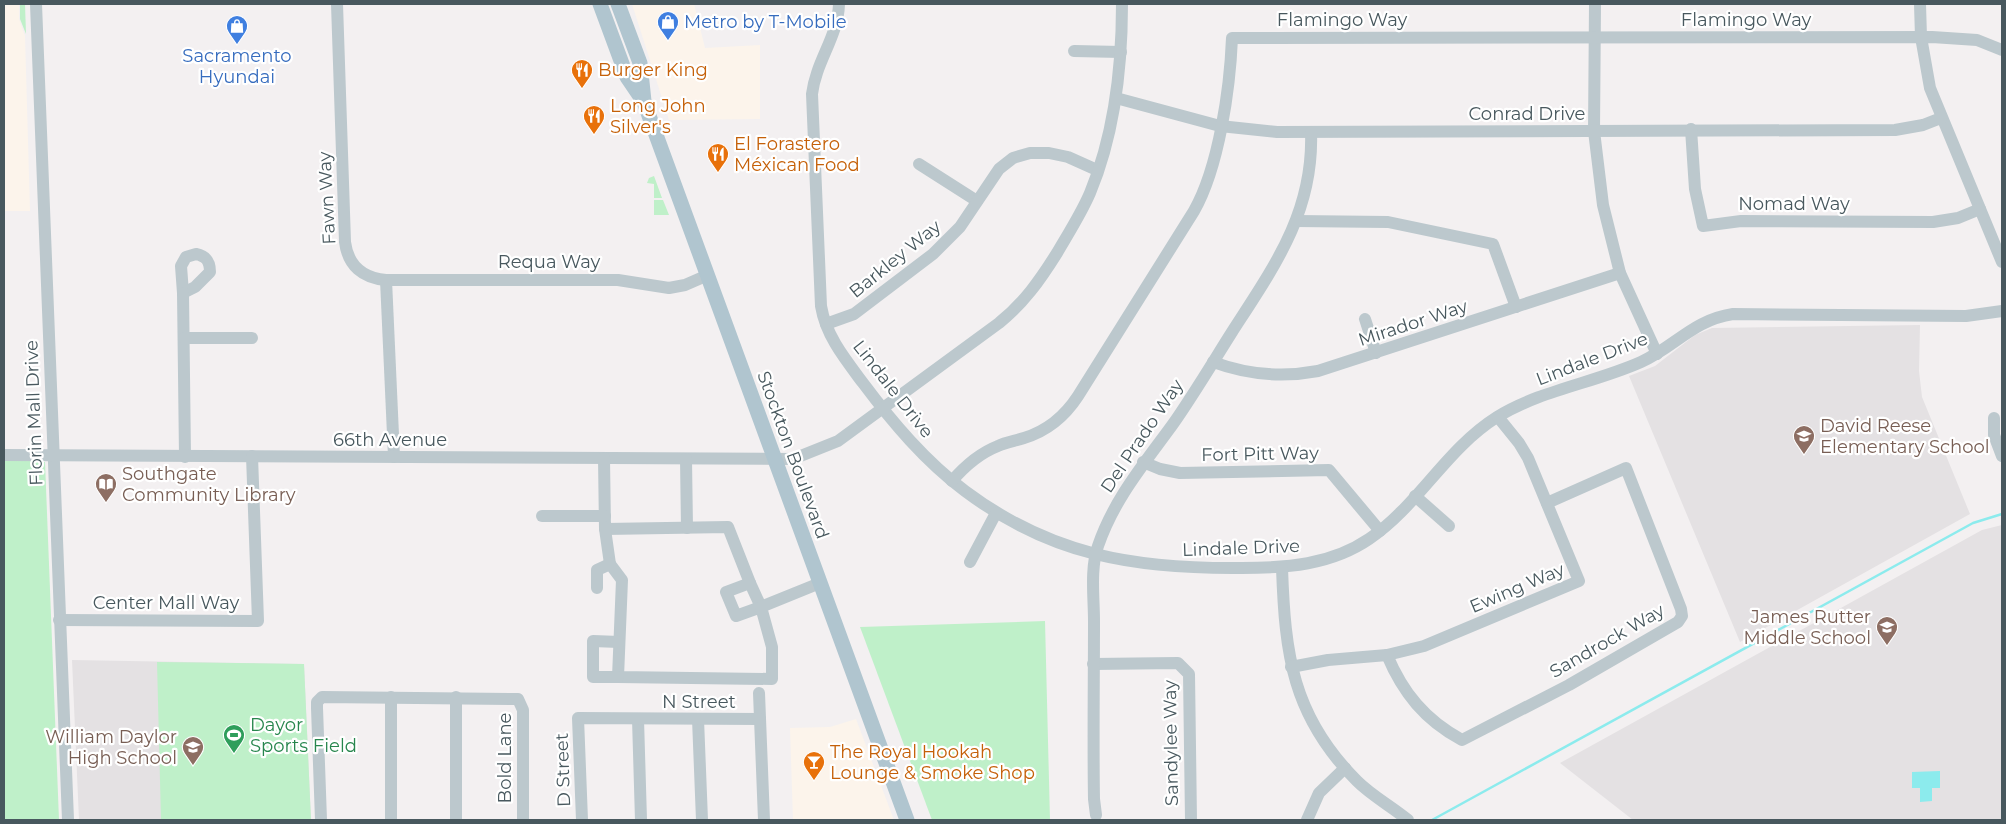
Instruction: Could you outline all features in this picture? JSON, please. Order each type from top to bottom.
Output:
[{"type":"main road","name":"Stockton Boulevard","points":[[600,4],[627,77],[644,102],[907,820]]},
{"type":"main road","name":"Stockton Boulevard","points":[[621,7],[640,63],[644,102]]},
{"type":"street","name":"Florin Mall Drive","points":[[36,4],[68,820]]},
{"type":"street","name":"Fawn Way","points":[[337,4],[346,250],[354,266],[360,272],[376,279],[386,280]]},
{"type":"street","name":"Lindale Drive","points":[[839,4],[836,27],[818,67],[812,94],[821,306],[826,324],[835,344],[882,409],[917,449],[952,481],[996,513],[1046,538],[1096,556],[1179,568],[1282,568],[1337,556],[1361,544],[1380,531],[1460,446],[1498,417],[1536,399],[1629,367],[1657,354],[1696,325],[1714,318],[1733,314],[1966,316],[2002,311]]},
{"type":"street","name":"66th Avenue","points":[[4,455],[792,459],[838,441],[1000,323],[1021,304],[1040,280],[1075,223],[1090,193],[1106,147],[1116,98],[1122,4]]},
{"type":"street","points":[[1595,4],[1594,131],[1603,205],[1620,273],[1657,354]]},
{"type":"street","points":[[1920,4],[1921,37],[1930,88],[2002,262]]},
{"type":"street","name":"Flamingo Way","points":[[952,481],[980,455],[997,446],[1040,432],[1073,404],[1199,202],[1212,167],[1228,89],[1232,38],[1921,37],[1977,40],[2002,50]]},
{"type":"street","points":[[1074,51],[1120,52]]},
{"type":"street","name":"Conrad Drive","points":[[1116,98],[1220,126],[1253,130],[1311,132],[1691,129],[1894,130],[1924,125],[1941,118]]},
{"type":"street","name":"Nomad Way","points":[[1691,129],[1696,189],[1703,226],[1741,221],[1942,222],[1980,209]]},
{"type":"street","name":"Del Prado Way","points":[[1096,815],[1094,799],[1094,664],[1096,556],[1115,506],[1143,462],[1174,422],[1277,263],[1296,221],[1308,180],[1312,153],[1311,132]]},
{"type":"street","name":"Barkley Way","points":[[826,324],[854,314],[933,254],[960,227],[999,169],[1021,154],[1039,152],[1058,155],[1097,170]]},
{"type":"street","points":[[918,164],[977,202]]},
{"type":"street","points":[[1296,221],[1388,222],[1494,244],[1516,307]]},
{"type":"street","name":"Mirador Way","points":[[1212,362],[1248,373],[1283,376],[1318,371],[1620,273]]},
{"type":"street","name":"Requa Way","points":[[386,280],[618,280],[669,288],[685,285],[708,275]]},
{"type":"street","points":[[386,280],[394,457]]},
{"type":"street","points":[[183,293],[185,457]]},
{"type":"street","points":[[1365,319],[1376,353]]},
{"type":"street","points":[[184,338],[252,338]]},
{"type":"street","name":"Ewing Way","points":[[1291,667],[1328,660],[1387,655],[1442,639],[1579,581],[1524,450],[1498,417]]},
{"type":"street","points":[[1994,418],[1994,435],[2002,456]]},
{"type":"street","name":"Center Mall Way","points":[[59,620],[258,621],[252,456]]},
{"type":"street","points":[[604,458],[605,522],[610,564],[622,580],[618,677]]},
{"type":"street","points":[[686,459],[687,528]]},
{"type":"street","name":"Fort Pitt Way","points":[[1143,462],[1160,469],[1180,473],[1329,470],[1380,531]]},
{"type":"street","name":"Sandrock Way","points":[[1387,655],[1405,691],[1418,707],[1432,721],[1462,740],[1569,685],[1678,622],[1682,616],[1681,609],[1626,468],[1547,503]]},
{"type":"street","points":[[1415,496],[1449,526]]},
{"type":"street","points":[[970,562],[996,513]]},
{"type":"street","points":[[542,516],[687,528],[728,527],[761,607],[772,647],[772,679],[592,677],[593,641],[619,642]]},
{"type":"street","points":[[597,588],[596,570],[610,564]]},
{"type":"street","points":[[1282,568],[1284,622],[1291,667],[1308,715],[1330,751],[1345,768],[1377,798],[1408,820]]},
{"type":"street","points":[[750,583],[726,592],[736,616],[820,583]]},
{"type":"street","name":"Sandylee Way","points":[[1094,664],[1178,663],[1189,674],[1190,820]]},
{"type":"street","name":"N Street","points":[[760,693],[764,820]]},
{"type":"street","points":[[321,820],[317,702],[322,697],[456,697],[456,820]]},
{"type":"street","points":[[391,697],[391,820]]},
{"type":"street","name":"Bold Lane","points":[[456,697],[514,698],[520,701],[523,710],[523,820]]},
{"type":"street","name":"D Street","points":[[582,820],[578,718],[638,719]]},
{"type":"street","points":[[638,719],[641,820]]},
{"type":"street","name":"N Street","points":[[638,719],[760,719]]},
{"type":"street","points":[[698,719],[702,820]]},
{"type":"street","points":[[1307,820],[1319,793],[1330,780],[1345,768]]},
{"type":"shaded area","points":[[4,4],[19,4],[19,19],[25,36],[30,211],[4,211]]},
{"type":"shaded area","points":[[632,4],[694,4],[705,48],[760,45],[760,119],[669,120]]},
{"type":"shaded area","name":"David Reese Elementary School","points":[[1920,325],[1919,371],[1922,397],[1970,514],[1740,642],[1629,376],[1655,366],[1695,335],[1712,328]]},
{"type":"shaded area","name":"James Rutter Middle School","points":[[2002,525],[2002,820],[1633,820],[1560,763],[1982,530]]},
{"type":"shaded area","name":"Dayor Sports Field","points":[[72,660],[304,664],[311,820],[79,820]]},
{"type":"shaded area","points":[[856,719],[894,820],[793,820],[790,728],[830,727]]},
{"type":"green space","points":[[20,4],[25,4],[26,34],[20,19]]},
{"type":"green space","points":[[654,176],[662,198],[654,198],[654,184],[647,183],[649,178]]},
{"type":"green space","points":[[654,200],[663,200],[669,215],[654,215]]},
{"type":"green space","points":[[4,459],[45,462],[59,820],[4,820]]},
{"type":"green space","points":[[1045,621],[1050,820],[932,820],[860,627]]},
{"type":"green space","name":"Dayor Sports Field","points":[[157,662],[304,664],[311,820],[161,820]]},
{"type":"water","points":[[1940,771],[1940,788],[1932,788],[1932,801],[1920,802],[1920,788],[1912,788],[1912,772]]},
{"type":"waterway","points":[[1432,820],[1973,523],[2002,514]]},
{"type":"place","name":"Metro by T-Mobile","points":[[668,41]]},
{"type":"place","name":"Sacramento Hyundai","points":[[237,45]]},
{"type":"place","name":"Burger King","points":[[582,89]]},
{"type":"place","name":"Long John Silver's","points":[[594,135]]},
{"type":"place","name":"El Forastero Méxican Food","points":[[718,173]]},
{"type":"place","name":"David Reese Elementary School","points":[[1804,455]]},
{"type":"place","name":"Southgate Community Library","points":[[106,503]]},
{"type":"place","name":"James Rutter Middle School","points":[[1887,646]]},
{"type":"place","name":"Dayor Sports Field","points":[[234,754]]},
{"type":"place","name":"William Daylor High School","points":[[193,766]]},
{"type":"place","name":"The Royal Hookah Lounge & Smoke Shop","points":[[814,781]]}]
